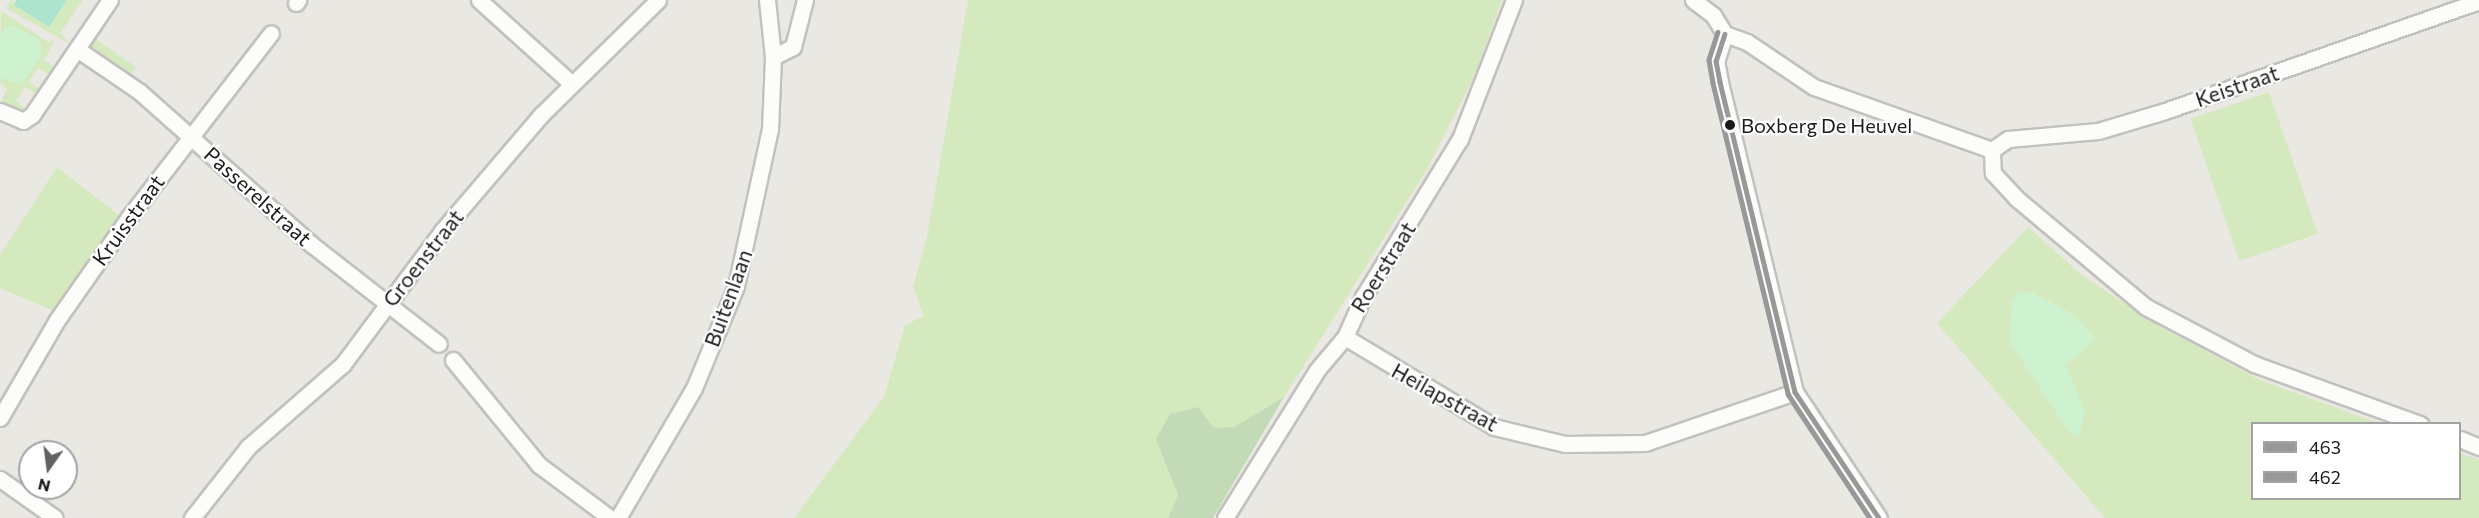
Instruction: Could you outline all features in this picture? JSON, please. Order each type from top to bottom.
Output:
[{"type":"street","points":[[0,111],[23,121],[32,115],[110,0]]},
{"type":"street","points":[[479,0],[571,83]]},
{"type":"street","name":"Groenstraat","points":[[192,518],[248,447],[343,364],[450,221],[571,83],[658,0]]},
{"type":"street","name":"Buitenlaan","points":[[618,518],[694,388],[736,286],[763,179],[773,57],[766,0]]},
{"type":"street","points":[[773,57],[793,47],[805,0]]},
{"type":"street","name":"Roerstraat","points":[[1225,518],[1317,370],[1345,337],[1363,297],[1460,139],[1514,0]]},
{"type":"street","points":[[1693,0],[1713,15],[1725,34],[1849,103],[1992,150],[1993,173],[2016,198],[2146,307],[2254,364],[2417,422]]},
{"type":"street","name":"Keistraat","points":[[1992,150],[2008,139],[2098,131],[2165,111],[2479,1]]},
{"type":"street","name":"Kruisstraat","points":[[0,418],[57,320],[189,135],[271,33]]},
{"type":"street","points":[[1725,34],[1716,61],[1720,82],[1795,392],[1879,518]]},
{"type":"street","name":"Passerelstraat","points":[[77,49],[189,135],[311,244],[389,301],[439,344]]},
{"type":"street","name":"Heilapstraat","points":[[1345,337],[1494,427],[1565,444],[1644,443],[1795,392]]},
{"type":"street","points":[[453,360],[539,465],[610,518]]},
{"type":"street","points":[[2461,439],[2479,447]]},
{"type":"street","points":[[0,479],[55,518]]},
{"type":"green space","points":[[11,0],[49,27],[67,0],[83,0],[60,33],[73,46],[6,8]]},
{"type":"green space","points":[[16,0],[67,0],[49,27],[14,5]]},
{"type":"green space","points":[[968,0],[1502,0],[1474,77],[1426,171],[1284,397],[1234,427],[1156,439],[1178,495],[1168,518],[794,518],[884,397],[905,325],[924,316],[913,287],[927,237]]},
{"type":"green space","points":[[1,11],[48,42],[55,40],[44,60],[57,69],[52,77],[38,68],[29,82],[43,91],[40,96],[25,87],[16,101],[29,112],[14,113],[0,103],[7,89],[0,83]]},
{"type":"green space","points":[[11,25],[40,40],[41,58],[21,84],[0,78],[0,33]]},
{"type":"green space","points":[[100,26],[97,40],[136,67],[131,75],[87,48]]},
{"type":"green space","points":[[2269,92],[2318,234],[2239,261],[2191,119]]},
{"type":"green space","points":[[57,167],[120,216],[56,312],[0,288],[0,255]]},
{"type":"green space","points":[[2028,227],[2083,276],[2159,326],[2260,380],[2375,422],[2251,422],[2251,500],[2461,500],[2461,453],[2479,460],[2479,518],[2105,518],[1937,323]]},
{"type":"green space","points":[[2019,292],[2032,292],[2073,314],[2096,339],[2066,365],[2085,412],[2079,436],[2069,432],[2009,341],[2012,301]]},
{"type":"green space","points":[[1284,397],[1213,518],[1168,518],[1178,495],[1156,439],[1170,414],[1198,407],[1214,428],[1234,427]]},
{"type":"transit line","name":"462","points":[[1718,32],[1709,60],[1713,83],[1788,394],[1870,518]]},
{"type":"transit line","name":"463","points":[[1725,34],[1716,61],[1720,82],[1795,392],[1879,518]]},
{"type":"place","name":"Boxberg De Heuvel","points":[[1730,125]]}]
